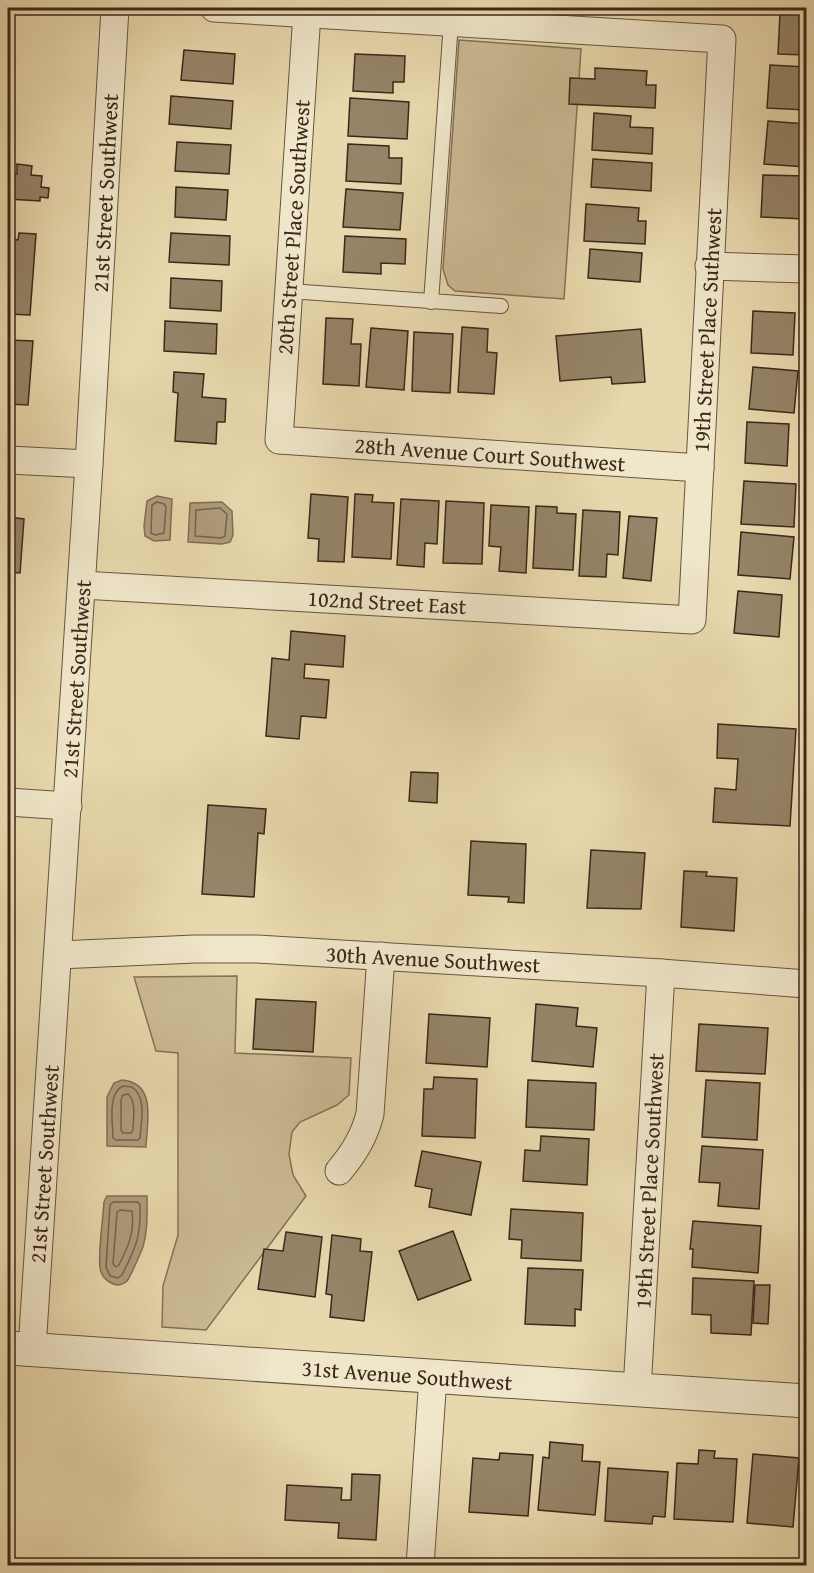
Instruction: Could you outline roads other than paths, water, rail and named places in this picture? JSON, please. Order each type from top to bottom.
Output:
[{"type":"street","name":"21st Street Southwest","points":[[20,1348],[58,955],[115,8]]},
{"type":"street","points":[[214,8],[451,22]]},
{"type":"street","name":"20th Street Place Southwest","points":[[279,440],[307,13]]},
{"type":"street","name":"19th Street Place Suthwest","points":[[451,22],[722,39],[692,620]]},
{"type":"street","points":[[709,266],[807,269]]},
{"type":"street","name":"28th Avenue Court Southwest","points":[[279,440],[700,468]]},
{"type":"street","points":[[8,460],[89,464]]},
{"type":"street","name":"102nd Street East","points":[[82,585],[692,620]]},
{"type":"street","points":[[8,802],[68,806]]},
{"type":"street","name":"30th Avenue Southwest","points":[[58,955],[195,949],[257,949],[661,972],[807,984]]},
{"type":"street","points":[[339,1171],[357,1148],[365,1133],[370,1114],[381,956]]},
{"type":"street","name":"19th Street Place Southwest","points":[[637,1390],[661,972]]},
{"type":"street","name":"31st Avenue Southwest","points":[[20,1348],[807,1401]]},
{"type":"street","points":[[421,1566],[433,1377]]},
{"type":"lane","points":[[431,302],[451,22]]},
{"type":"lane","points":[[289,291],[501,306]]},
{"type":"water","points":[[157,496],[172,499],[170,540],[154,541],[145,536],[147,501]]},
{"type":"water","points":[[222,502],[232,511],[233,535],[230,542],[222,544],[188,542],[190,503]]},
{"type":"water","points":[[122,1080],[141,1088],[145,1096],[148,1105],[146,1147],[107,1146],[107,1097],[114,1083]]},
{"type":"water","points":[[107,1196],[147,1196],[143,1247],[129,1278],[123,1284],[118,1285],[103,1276],[100,1267],[104,1202]]}]
